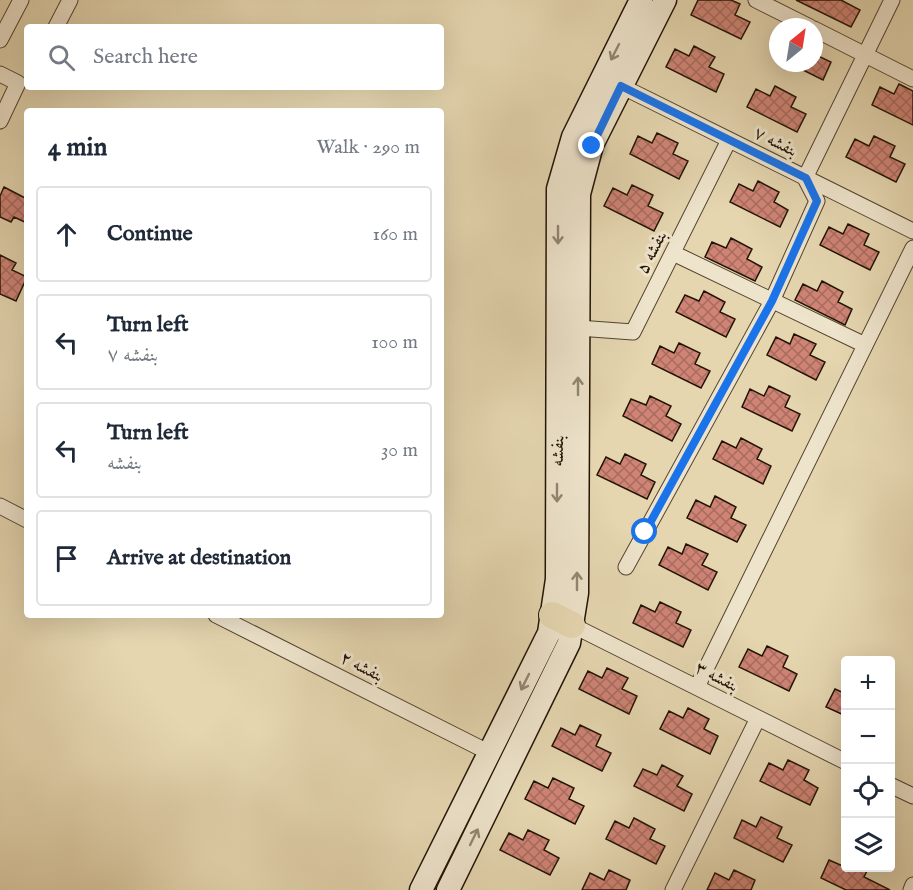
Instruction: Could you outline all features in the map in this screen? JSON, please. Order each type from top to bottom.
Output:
[{"type":"street","points":[[0,40],[21,0]]},
{"type":"street","points":[[58,24],[70,0]]},
{"type":"street","name":"بنفشه","points":[[448,890],[569,643],[562,620],[557,579],[558,189],[573,136],[641,0]]},
{"type":"street","name":"بنفشه","points":[[421,890],[549,633],[562,620],[577,592],[579,195],[592,146],[664,0]]},
{"type":"street","points":[[756,0],[792,18]]},
{"type":"street","points":[[626,567],[772,301],[817,201],[806,178],[892,0]]},
{"type":"street","points":[[823,33],[913,79]]},
{"type":"street","points":[[0,74],[22,79],[0,121]]},
{"type":"street","name":"بنفشه ۷","points":[[621,86],[913,231]]},
{"type":"street","name":"بنفشه ۵","points":[[578,328],[633,332],[729,140]]},
{"type":"street","points":[[697,687],[913,248]]},
{"type":"street","points":[[673,253],[865,345]]},
{"type":"street","points":[[0,506],[24,518]]},
{"type":"street","name":"بنفشه ۲","points":[[222,618],[490,753]]},
{"type":"street","name":"بنفشه ۳","points":[[562,620],[841,760]]},
{"type":"street","points":[[674,890],[758,718]]},
{"type":"street","points":[[895,786],[913,796]]},
{"type":"street","points":[[911,890],[913,885]]},
{"type":"building","points":[[698,0],[731,0],[740,4],[735,15],[750,22],[741,39],[691,15]]},
{"type":"building","points":[[796,0],[841,0],[860,10],[851,27]]},
{"type":"building","points":[[694,46],[715,57],[709,67],[724,74],[716,92],[666,67],[675,49],[689,56]]},
{"type":"building","points":[[823,58],[831,62],[823,80],[807,72],[823,72]]},
{"type":"building","points":[[899,84],[913,91],[913,125],[872,105],[880,87],[894,94]]},
{"type":"building","points":[[775,86],[796,97],[791,107],[806,114],[797,132],[747,107],[756,89],[770,96]]},
{"type":"building","points":[[657,133],[678,143],[673,154],[688,161],[679,179],[630,154],[638,136],[652,143]]},
{"type":"building","points":[[874,136],[895,146],[890,157],[905,164],[896,182],[846,157],[855,139],[869,146]]},
{"type":"building","points":[[758,181],[779,192],[774,202],[788,210],[780,227],[730,202],[739,184],[753,191]]},
{"type":"building","points":[[632,185],[653,195],[648,206],[663,213],[654,231],[604,206],[613,188],[627,195]]},
{"type":"building","points":[[4,187],[24,197],[24,222],[14,217],[11,222],[0,217],[0,196]]},
{"type":"building","points":[[848,224],[869,234],[864,245],[879,252],[870,270],[820,245],[829,227],[843,234]]},
{"type":"building","points":[[731,238],[752,249],[747,259],[762,267],[755,281],[705,257],[712,242],[726,248]]},
{"type":"building","points":[[0,255],[16,263],[12,270],[24,276],[24,284],[16,301],[0,294]]},
{"type":"building","points":[[822,281],[843,292],[838,302],[852,309],[845,325],[795,300],[803,284],[817,291]]},
{"type":"building","points":[[704,291],[725,302],[720,312],[735,319],[726,337],[676,312],[685,295],[699,301]]},
{"type":"building","points":[[794,334],[816,344],[810,355],[825,362],[816,380],[767,355],[776,337],[790,344]]},
{"type":"building","points":[[679,343],[700,353],[695,364],[710,371],[701,388],[652,364],[660,346],[674,353]]},
{"type":"building","points":[[769,386],[790,396],[785,407],[800,414],[792,431],[742,407],[750,389],[764,396]]},
{"type":"building","points":[[650,396],[671,406],[666,416],[681,424],[672,441],[623,416],[631,399],[646,405]]},
{"type":"building","points":[[741,438],[762,449],[757,459],[771,466],[763,484],[713,459],[722,441],[736,448]]},
{"type":"building","points":[[625,454],[646,464],[641,475],[655,482],[647,499],[597,475],[606,457],[620,464]]},
{"type":"building","points":[[715,496],[736,507],[731,518],[746,525],[737,542],[687,518],[696,500],[710,507]]},
{"type":"building","points":[[686,544],[708,554],[702,565],[717,572],[708,590],[659,565],[668,547],[682,554]]},
{"type":"building","points":[[660,602],[681,612],[676,623],[691,630],[683,647],[633,623],[641,605],[655,612]]},
{"type":"building","points":[[767,646],[788,656],[783,667],[797,674],[789,691],[739,667],[748,649],[762,656]]},
{"type":"building","points":[[607,668],[628,678],[622,689],[637,696],[629,714],[579,689],[588,671],[602,678]]},
{"type":"building","points":[[835,689],[841,692],[841,714],[826,707]]},
{"type":"building","points":[[688,708],[709,719],[704,729],[718,736],[710,754],[660,729],[669,711],[683,718]]},
{"type":"building","points":[[580,725],[601,735],[596,746],[611,753],[602,771],[552,746],[561,728],[575,735]]},
{"type":"building","points":[[788,760],[809,770],[804,780],[818,788],[810,805],[760,781],[769,763],[783,770]]},
{"type":"building","points":[[662,765],[683,776],[677,786],[692,794],[684,811],[634,786],[643,769],[657,775]]},
{"type":"building","points":[[553,778],[574,788],[569,799],[584,806],[575,824],[525,799],[534,781],[548,788]]},
{"type":"building","points":[[761,817],[782,827],[777,838],[792,845],[783,862],[734,838],[742,820],[756,827]]},
{"type":"building","points":[[634,818],[655,829],[650,839],[665,846],[656,864],[606,839],[615,821],[629,828]]},
{"type":"building","points":[[528,830],[549,840],[544,850],[559,858],[550,875],[500,850],[509,833],[523,840]]},
{"type":"building","points":[[829,860],[841,865],[841,872],[866,872],[864,877],[890,890],[846,890],[821,878]]},
{"type":"building","points":[[609,870],[630,880],[626,890],[582,890],[590,873],[604,880]]},
{"type":"building","points":[[734,870],[755,880],[751,890],[707,890],[715,873],[729,880]]},
{"type":"route","points":[[592,146],[621,86],[806,178],[817,201],[772,301],[645,532]]}]
